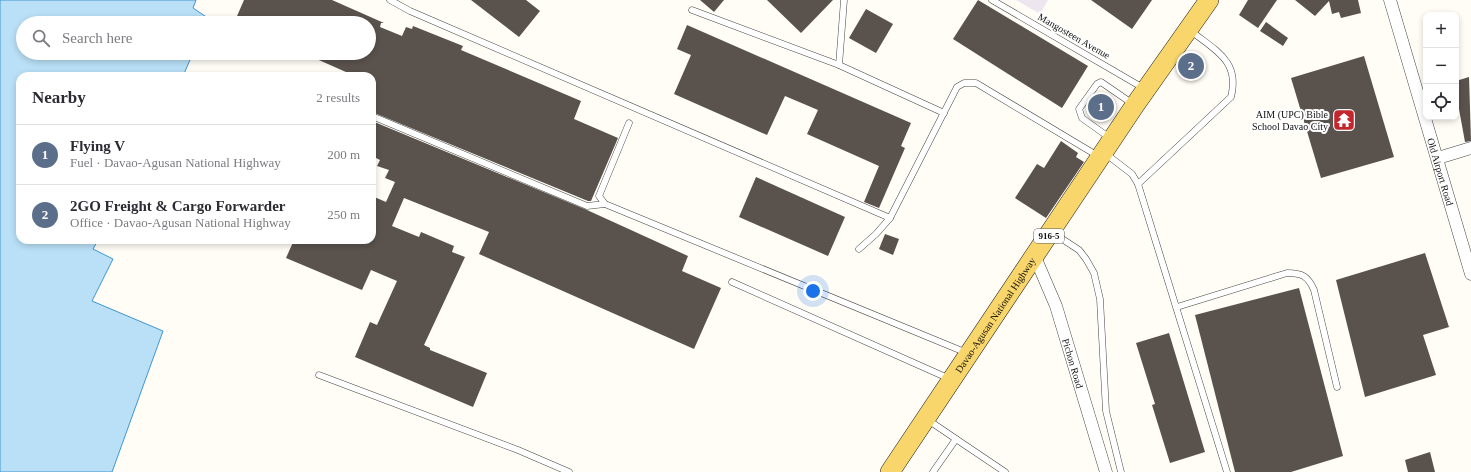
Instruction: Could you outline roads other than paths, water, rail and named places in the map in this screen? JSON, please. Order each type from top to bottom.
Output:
[{"type":"main road","name":"Davao-Agusan National Highway","points":[[890,472],[1052,232],[1135,105],[1209,0]]},
{"type":"street","name":"Old Airport Road","points":[[1390,0],[1438,158],[1471,274]]},
{"type":"street","points":[[1438,158],[1471,148]]},
{"type":"street","name":"Pichon Road","points":[[1035,257],[1056,306],[1106,472]]},
{"type":"lane","points":[[390,0],[410,11],[890,218]]},
{"type":"lane","points":[[839,65],[844,0]]},
{"type":"lane","name":"Mangosteen Avenue","points":[[992,0],[1146,90]]},
{"type":"lane","points":[[692,10],[839,65],[944,113]]},
{"type":"lane","points":[[1138,184],[1231,97],[1234,86],[1234,75],[1230,64],[1188,29]]},
{"type":"lane","points":[[1135,105],[1101,82],[1097,84],[1079,109],[1082,118],[1106,150],[1132,174],[1138,184],[1227,472]]},
{"type":"lane","points":[[859,249],[890,218],[957,87],[964,83],[976,83],[1106,150]]},
{"type":"lane","points":[[376,118],[587,206],[605,204],[969,354]]},
{"type":"lane","points":[[605,204],[599,196],[629,122]]},
{"type":"lane","points":[[1052,232],[1079,250],[1094,273],[1100,307],[1106,411],[1121,472]]},
{"type":"lane","points":[[1177,307],[1286,273],[1297,273],[1304,275],[1310,280],[1314,290],[1337,387]]},
{"type":"lane","points":[[732,282],[952,379]]},
{"type":"lane","points":[[319,375],[518,450],[569,472]]},
{"type":"lane","points":[[926,420],[1006,472]]},
{"type":"lane","points":[[933,472],[956,439]]},
{"type":"water","points":[[0,0],[196,0],[193,8],[205,16],[16,16],[16,60],[190,60],[185,72],[16,72],[16,244],[96,244],[93,249],[113,259],[92,301],[163,331],[112,472],[0,472]]},
{"type":"place","name":"2GO Freight & Cargo Forwarder","points":[[1191,66]]},
{"type":"place","name":"Flying V","points":[[1101,107]]},
{"type":"place","name":"AIM (UPC) Bible School Davao City","points":[[1344,120]]}]
